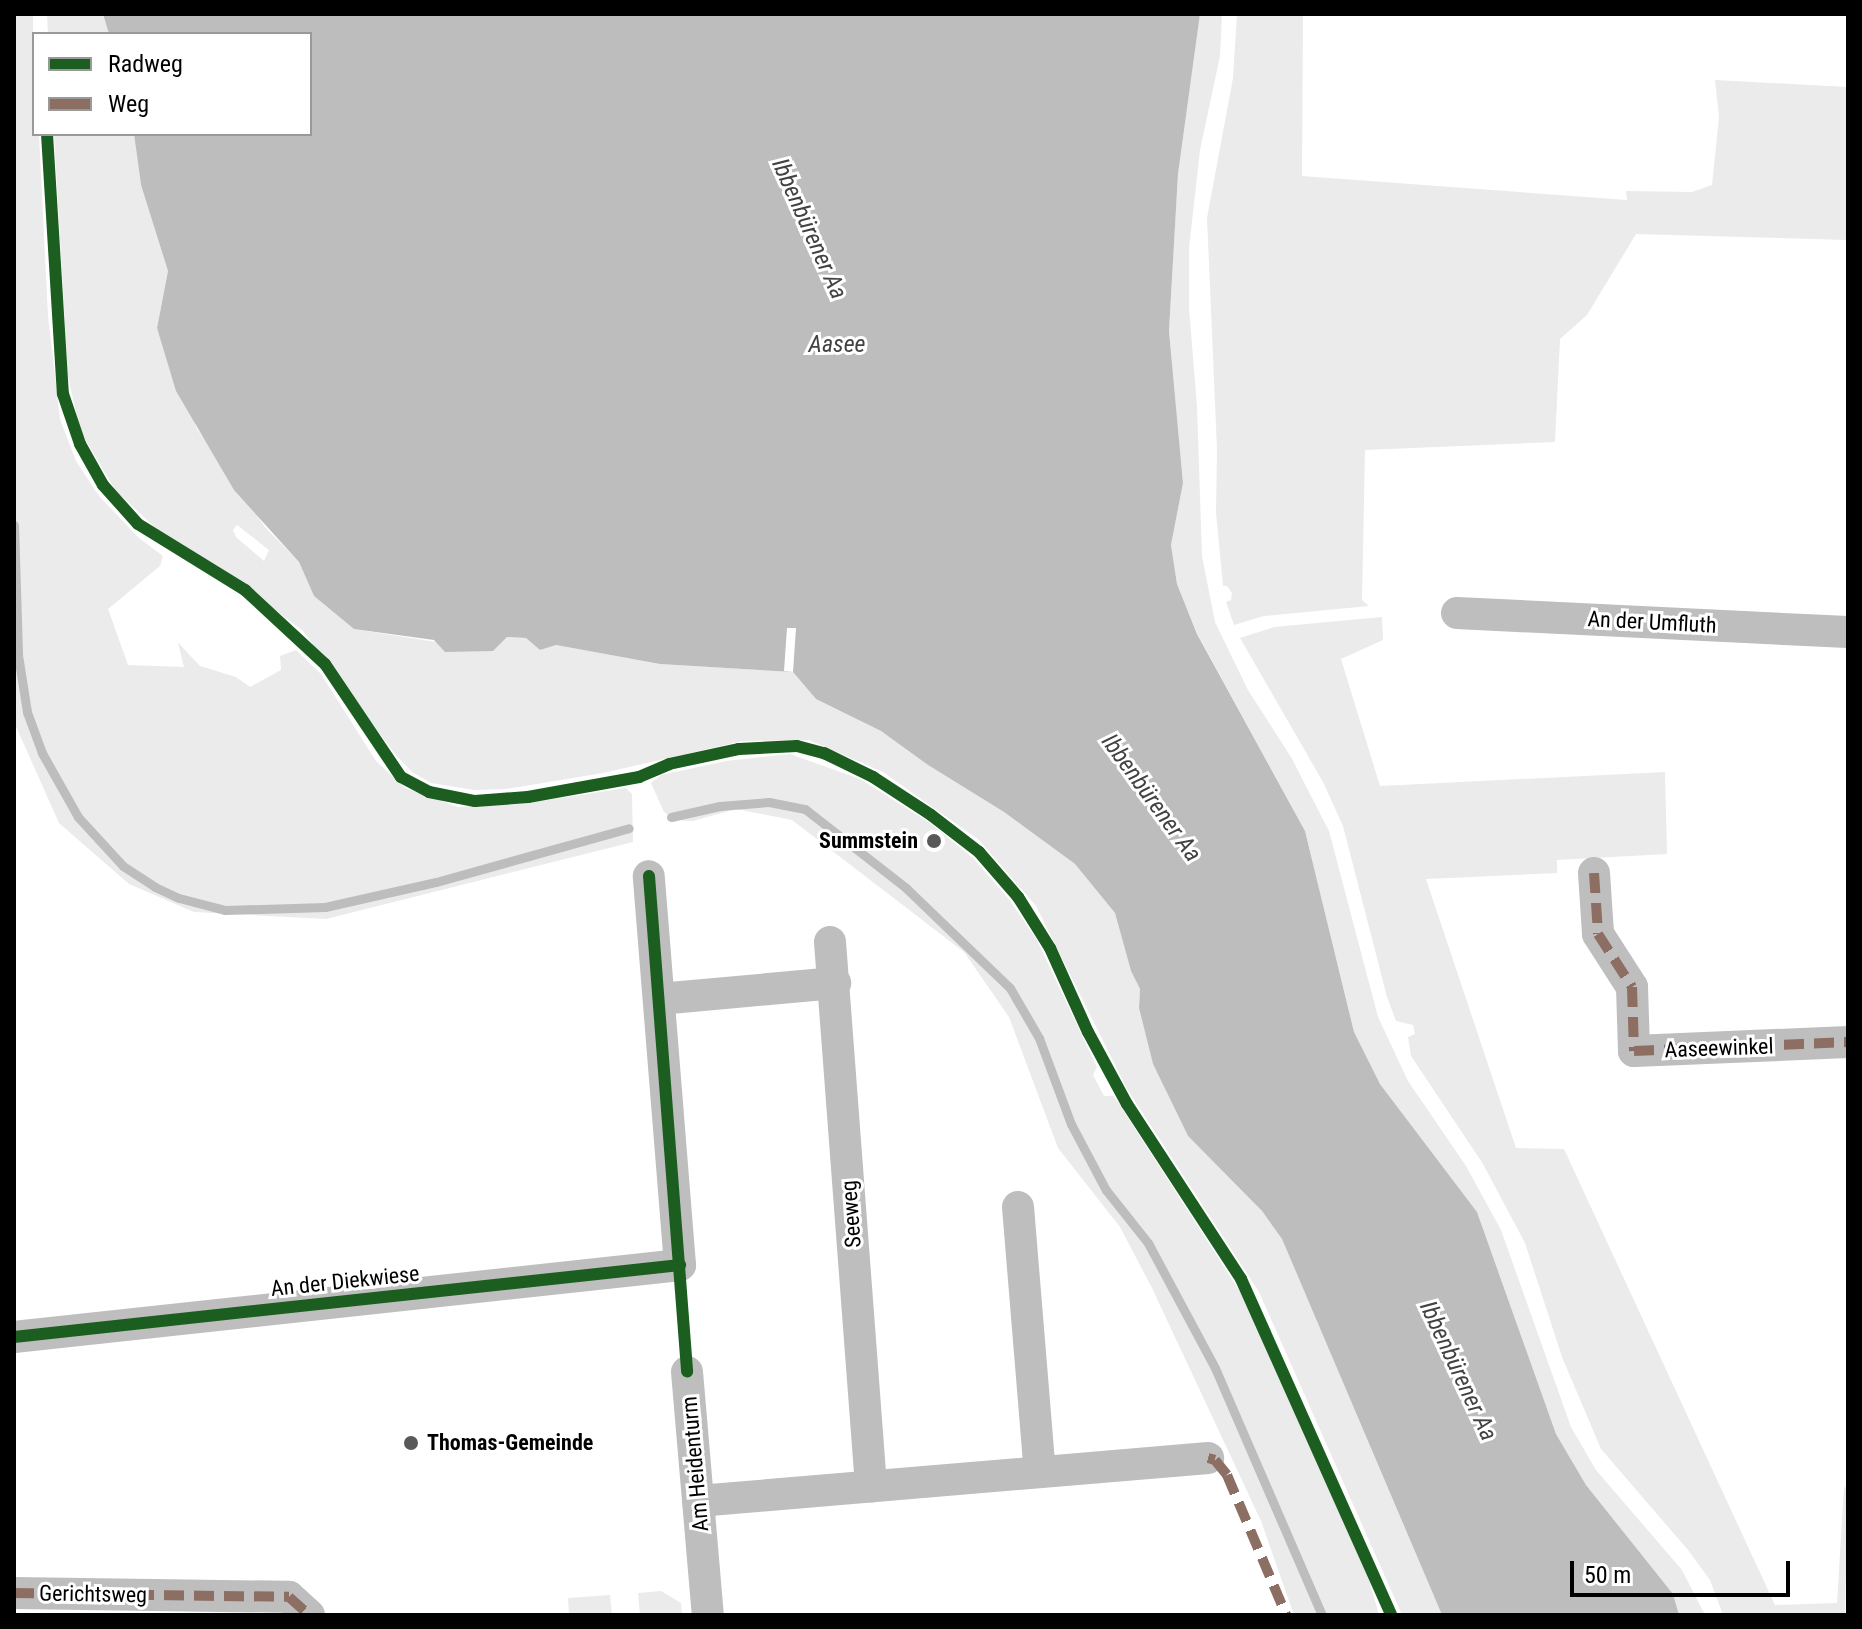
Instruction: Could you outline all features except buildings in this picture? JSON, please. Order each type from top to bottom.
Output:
[{"type":"street","name":"An der Umfluth","points":[[1457,613],[1848,632]]},
{"type":"street","name":"Aaseewinkel","points":[[1594,873],[1598,934],[1632,987],[1634,1051],[1848,1042]]},
{"type":"street","points":[[649,876],[659,999],[835,983]]},
{"type":"street","name":"Seeweg","points":[[830,942],[871,1486]]},
{"type":"street","name":"An der Diekwiese","points":[[14,1337],[680,1265],[659,999]]},
{"type":"street","points":[[1018,1207],[1040,1472]]},
{"type":"street","name":"Am Heidenturm","points":[[687,1372],[708,1615]]},
{"type":"street","points":[[698,1501],[1208,1458]]},
{"type":"street","name":"Gerichtsweg","points":[[14,1593],[289,1597],[309,1615]]},
{"type":"shaded area","points":[[14,14],[33,14],[32,136],[39,136],[48,316],[60,419],[76,461],[99,496],[139,538],[163,556],[160,566],[108,609],[128,665],[184,667],[178,643],[170,634],[200,666],[236,677],[250,687],[281,670],[280,656],[296,650],[321,674],[376,761],[405,788],[458,807],[528,803],[626,788],[632,794],[633,842],[326,919],[194,912],[129,884],[59,823],[14,722]]},
{"type":"shaded area","points":[[47,14],[103,14],[108,32],[48,32]]},
{"type":"shaded area","points":[[1200,14],[1222,14],[1220,56],[1200,150],[1189,248],[1189,308],[1197,406],[1202,556],[1215,622],[1248,690],[1291,757],[1329,831],[1378,1017],[1408,1081],[1466,1166],[1501,1230],[1571,1427],[1596,1470],[1682,1570],[1705,1615],[1679,1615],[1673,1594],[1586,1485],[1556,1434],[1477,1212],[1380,1084],[1354,1032],[1305,831],[1197,633],[1177,584],[1171,545],[1183,483],[1169,331],[1178,174]]},
{"type":"shaded area","points":[[1237,14],[1303,14],[1302,176],[1627,200],[1626,191],[1692,192],[1712,185],[1719,117],[1715,80],[1848,87],[1848,240],[1636,234],[1587,315],[1560,339],[1555,442],[1365,450],[1362,600],[1369,606],[1264,616],[1234,625],[1226,602],[1231,600],[1232,593],[1227,586],[1223,586],[1216,512],[1217,449],[1207,218],[1233,78]]},
{"type":"shaded area","points":[[54,136],[134,136],[141,185],[168,271],[157,328],[197,429],[265,527],[299,562],[314,596],[354,629],[493,651],[507,637],[526,638],[540,650],[556,645],[660,664],[793,672],[816,699],[881,731],[928,765],[1004,812],[1075,864],[1115,913],[1131,971],[1140,989],[1139,1008],[1153,1064],[1188,1136],[1262,1211],[1282,1239],[1442,1615],[1402,1615],[1259,1292],[1127,1089],[1036,906],[979,840],[883,772],[809,740],[743,741],[603,773],[506,789],[474,790],[431,783],[412,772],[395,754],[303,631],[232,577],[162,534],[116,491],[80,431],[68,376]],"holes":[[[237,525],[269,550],[264,561],[236,537],[233,530]]]},
{"type":"shaded area","points":[[1382,617],[1383,640],[1341,659],[1380,786],[1665,772],[1667,854],[1557,860],[1557,873],[1426,879],[1516,1148],[1564,1149],[1775,1605],[1837,1603],[1844,1487],[1848,1488],[1845,1615],[1723,1615],[1710,1580],[1688,1550],[1601,1449],[1562,1357],[1525,1243],[1483,1164],[1411,1056],[1408,1037],[1415,1034],[1413,1025],[1396,1021],[1387,997],[1343,826],[1323,782],[1240,638],[1274,627]]},
{"type":"shaded area","points":[[790,754],[860,779],[930,823],[974,859],[1008,898],[1037,940],[1097,1067],[1093,1075],[1104,1096],[1114,1096],[1244,1298],[1369,1580],[1379,1615],[1294,1615],[1261,1521],[1152,1288],[1120,1227],[1058,1148],[1009,1017],[964,952],[792,820],[736,809],[693,821],[675,820],[664,812],[651,783],[661,775],[726,761]]},
{"type":"shaded area","points":[[661,1591],[681,1603],[682,1615],[640,1615],[638,1593]]},
{"type":"shaded area","points":[[610,1595],[612,1615],[569,1615],[568,1598]]},
{"type":"water","name":"Aasee","points":[[103,14],[1200,14],[1178,174],[1169,331],[1183,483],[1171,545],[1177,584],[1197,634],[1305,831],[1354,1032],[1380,1084],[1477,1212],[1556,1434],[1586,1485],[1673,1594],[1679,1615],[1442,1615],[1282,1239],[1262,1211],[1188,1136],[1153,1064],[1139,1008],[1140,989],[1131,971],[1115,913],[1075,864],[1004,812],[928,765],[881,731],[816,699],[793,672],[660,664],[556,645],[540,650],[526,638],[507,637],[493,651],[445,652],[434,640],[354,629],[314,596],[299,562],[234,490],[176,391],[157,328],[168,271],[141,185],[134,136],[312,136],[312,32],[108,32]]},
{"type":"pier","points":[[787,628],[796,628],[793,672],[784,671]]},
{"type":"waterway","points":[[14,525],[18,655],[27,712],[42,753],[78,817],[123,866],[155,887],[179,898],[225,910],[325,907],[436,882],[629,828]]},
{"type":"waterway","points":[[671,817],[720,806],[769,802],[805,809],[906,888],[1010,988],[1039,1038],[1071,1124],[1106,1190],[1148,1243],[1215,1368],[1322,1615]]},
{"type":"marked path","points":[[1594,873],[1598,934],[1632,987],[1634,1051],[1848,1042]]},
{"type":"marked path","points":[[1208,1458],[1215,1460],[1227,1475],[1286,1615]]},
{"type":"marked path","points":[[14,1593],[289,1597],[309,1615]]},
{"type":"cycle path","points":[[47,136],[63,394],[80,444],[103,485],[138,524],[245,590],[325,664],[401,777],[429,792],[475,801],[528,797],[639,777],[669,764],[739,749],[797,746],[824,753],[873,777],[931,815],[979,852],[1018,897],[1050,948],[1088,1032],[1127,1104],[1241,1279],[1391,1615]]},
{"type":"cycle path","points":[[649,876],[687,1372]]},
{"type":"cycle path","points":[[14,1337],[680,1265]]},
{"type":"place","name":"Summstein","points":[[934,841]]},
{"type":"place","name":"Thomas-Gemeinde","points":[[411,1443]]},
{"type":"water label","name":"Ibbenbürener Aa","points":[[809,229]]},
{"type":"water label","name":"Ibbenbürener Aa","points":[[1151,798]]},
{"type":"water label","name":"Ibbenbürener Aa","points":[[1458,1371]]}]
